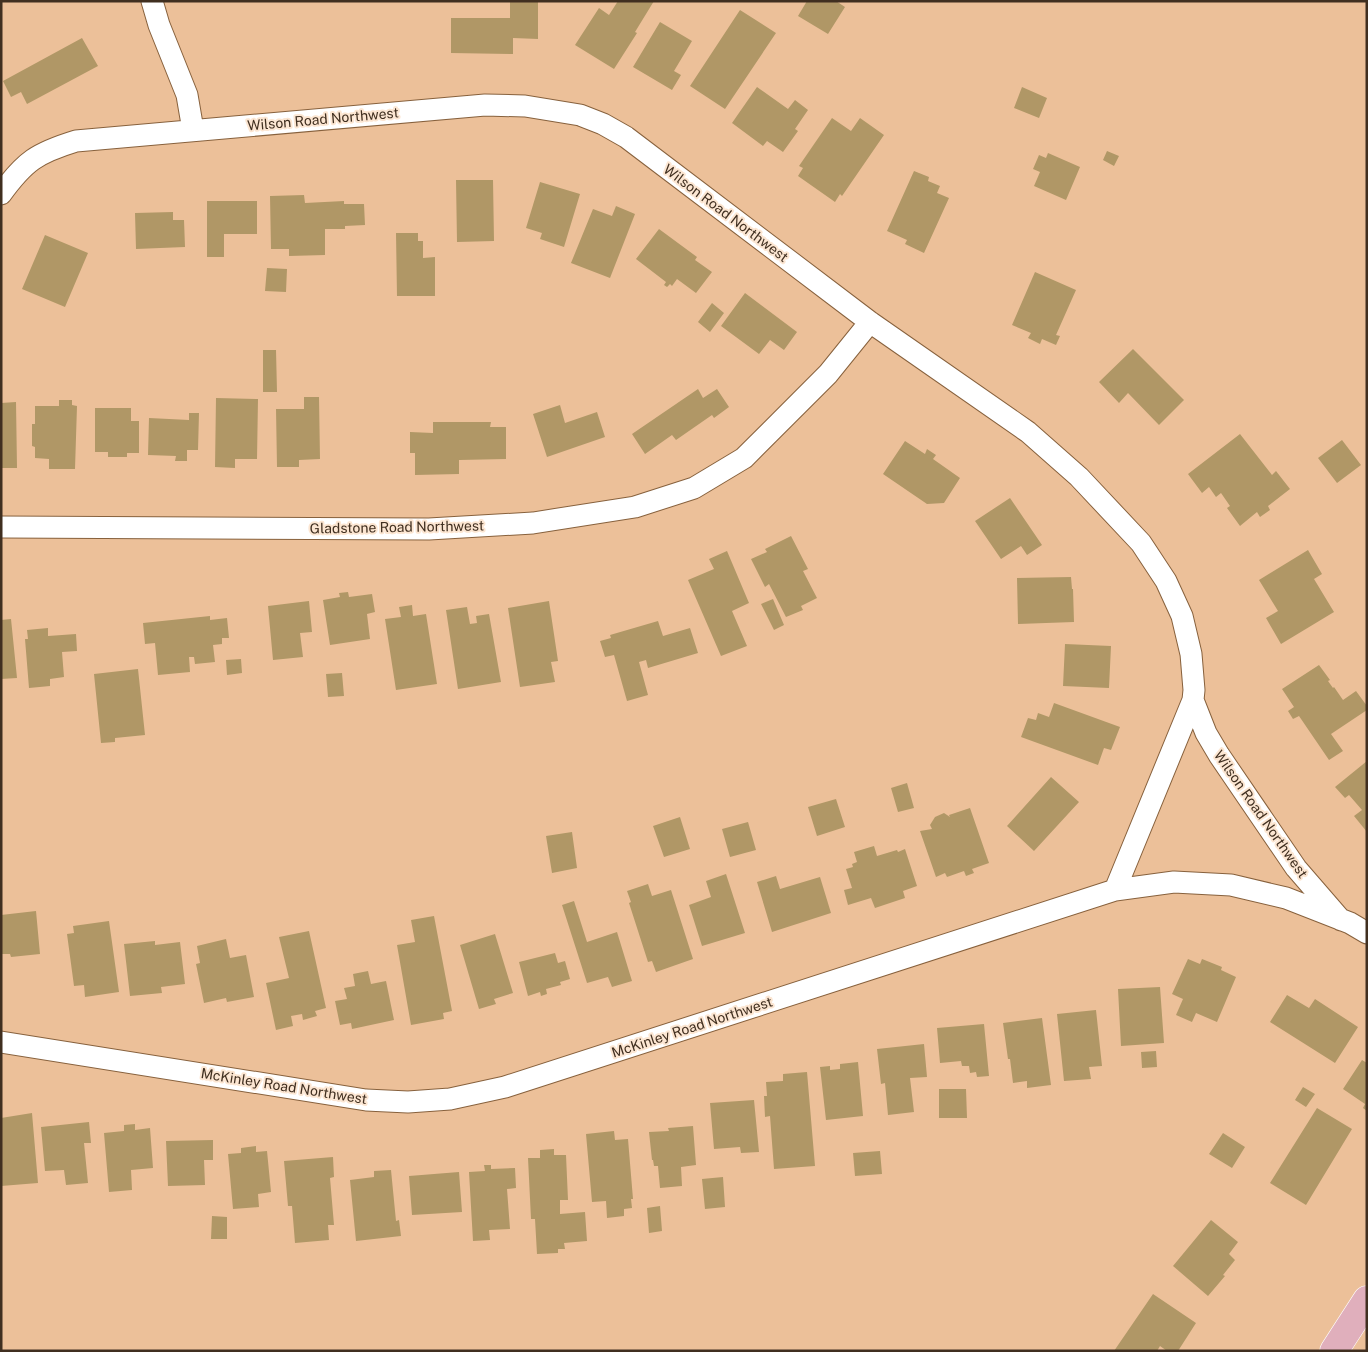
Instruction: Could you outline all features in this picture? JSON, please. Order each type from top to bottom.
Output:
[{"type":"main road","points":[[1334,1351],[1367,1300]]},
{"type":"street","points":[[152,1],[159,25],[187,95],[193,130]]},
{"type":"street","name":"Wilson Road Northwest","points":[[1,194],[12,179],[29,162],[48,150],[76,141],[193,130],[485,105],[525,106],[580,115],[603,124],[626,138],[870,322],[1028,432],[1079,477],[1141,543],[1166,581],[1182,616],[1191,654],[1193,700],[1115,890]]},
{"type":"street","name":"Gladstone Road Northwest","points":[[1,527],[429,529],[533,523],[636,507],[694,488],[744,458],[828,374],[870,322]]},
{"type":"street","name":"Wilson Road Northwest","points":[[1193,700],[1206,733],[1219,755],[1296,868],[1341,920]]},
{"type":"street","name":"McKinley Road Northwest","points":[[1,1042],[366,1100],[408,1102],[450,1099],[505,1087],[1115,890],[1174,882],[1231,885],[1286,898],[1350,922],[1367,932]]},
{"type":"building","points":[[510,1],[538,1],[538,39],[513,38],[513,54],[451,53],[451,18],[510,18]]},
{"type":"building","points":[[618,1],[654,1],[635,32],[637,33],[614,69],[575,45],[599,8],[609,15]]},
{"type":"building","points":[[807,1],[836,1],[845,7],[828,34],[798,16]]},
{"type":"building","points":[[740,10],[776,33],[725,109],[690,86]]},
{"type":"building","points":[[660,22],[692,41],[674,71],[681,75],[672,90],[633,67]]},
{"type":"building","points":[[82,38],[98,66],[27,104],[21,92],[11,97],[3,81]]},
{"type":"building","points":[[757,87],[788,109],[795,100],[808,110],[795,129],[798,131],[783,152],[767,141],[763,146],[732,123]]},
{"type":"building","points":[[1022,87],[1047,98],[1039,118],[1014,108]]},
{"type":"building","points":[[832,118],[851,131],[860,118],[884,135],[842,196],[840,194],[835,202],[798,176],[803,168],[799,166]]},
{"type":"building","points":[[1107,151],[1119,156],[1114,166],[1103,160]]},
{"type":"building","points":[[1048,153],[1080,167],[1066,200],[1034,186],[1040,172],[1033,169],[1039,155],[1046,158]]},
{"type":"building","points":[[914,171],[929,177],[928,181],[940,186],[937,193],[949,198],[924,253],[905,244],[907,240],[887,231]]},
{"type":"building","points":[[456,180],[493,180],[494,241],[457,242]]},
{"type":"building","points":[[540,182],[580,194],[564,247],[540,239],[542,233],[526,228]]},
{"type":"building","points":[[304,195],[305,203],[344,201],[344,204],[364,204],[365,225],[345,226],[345,229],[325,229],[325,255],[289,256],[289,249],[271,249],[270,196]]},
{"type":"building","points":[[207,201],[257,201],[257,234],[224,234],[224,257],[207,257]]},
{"type":"building","points":[[616,206],[635,214],[610,278],[571,263],[593,209],[612,216]]},
{"type":"building","points":[[173,212],[173,220],[184,220],[185,247],[136,249],[135,213]]},
{"type":"building","points":[[659,229],[697,257],[695,260],[712,272],[696,293],[677,279],[672,286],[670,284],[667,287],[664,285],[666,282],[636,259]]},
{"type":"building","points":[[396,233],[418,233],[418,241],[423,241],[423,258],[435,257],[435,296],[397,296]]},
{"type":"building","points":[[45,235],[88,253],[65,307],[22,289]]},
{"type":"building","points":[[267,268],[287,269],[286,292],[265,291]]},
{"type":"building","points":[[1035,272],[1076,290],[1056,335],[1060,336],[1056,345],[1042,339],[1040,344],[1028,338],[1031,333],[1012,325]]},
{"type":"building","points":[[745,293],[797,332],[784,350],[770,340],[759,354],[721,326]]},
{"type":"building","points":[[712,303],[724,313],[710,332],[698,322]]},
{"type":"building","points":[[1133,349],[1184,400],[1159,425],[1128,393],[1119,403],[1099,382]]},
{"type":"building","points":[[263,350],[276,350],[277,392],[263,392]]},
{"type":"building","points":[[698,389],[703,398],[717,389],[729,407],[714,418],[712,415],[676,440],[672,435],[645,454],[632,434]]},
{"type":"building","points":[[304,397],[319,397],[320,459],[299,460],[299,467],[277,467],[276,409],[304,409]]},
{"type":"building","points":[[216,398],[258,399],[257,459],[235,459],[235,468],[215,467]]},
{"type":"building","points":[[59,400],[72,400],[72,405],[77,406],[75,469],[49,469],[49,459],[35,458],[35,447],[32,446],[32,424],[35,424],[35,406],[59,406]]},
{"type":"building","points":[[16,402],[17,468],[1,468],[1,403]]},
{"type":"building","points":[[560,405],[565,423],[597,412],[605,437],[547,457],[533,414]]},
{"type":"building","points":[[95,408],[131,408],[131,421],[139,421],[139,453],[127,453],[127,457],[108,457],[108,452],[95,452]]},
{"type":"building","points":[[189,413],[199,413],[198,450],[187,450],[187,461],[175,461],[176,456],[148,455],[149,418],[189,420]]},
{"type":"building","points":[[433,422],[491,422],[490,427],[506,427],[506,459],[459,460],[459,474],[415,475],[415,453],[410,453],[410,432],[433,433]]},
{"type":"building","points":[[1240,434],[1272,475],[1276,471],[1290,489],[1268,506],[1270,510],[1260,517],[1257,512],[1240,526],[1227,508],[1230,506],[1221,493],[1216,497],[1209,487],[1202,493],[1188,474]]},
{"type":"building","points":[[1342,440],[1361,465],[1337,483],[1318,458]]},
{"type":"building","points":[[905,441],[925,454],[927,449],[936,455],[933,459],[960,478],[944,503],[927,504],[883,474]]},
{"type":"building","points":[[1010,498],[1042,545],[1027,555],[1021,546],[1001,559],[975,521]]},
{"type":"building","points":[[791,536],[808,569],[803,571],[817,598],[801,606],[803,610],[786,617],[769,584],[765,587],[751,559],[767,552],[765,549]]},
{"type":"building","points":[[1308,550],[1322,574],[1314,579],[1334,612],[1281,644],[1266,618],[1278,611],[1259,580]]},
{"type":"building","points":[[727,551],[749,603],[732,611],[747,646],[721,656],[688,580],[714,569],[709,559]]},
{"type":"building","points":[[1071,577],[1074,622],[1018,624],[1017,578]]},
{"type":"building","points":[[348,592],[349,597],[372,594],[375,612],[367,614],[370,639],[330,645],[323,600],[340,597],[339,593]]},
{"type":"building","points":[[773,599],[784,625],[774,630],[761,604]]},
{"type":"building","points":[[309,601],[312,632],[300,633],[303,657],[273,660],[268,606]]},
{"type":"building","points":[[549,601],[558,661],[551,662],[555,682],[520,687],[508,608]]},
{"type":"building","points":[[412,605],[413,616],[426,614],[437,684],[396,690],[385,619],[401,617],[399,607]]},
{"type":"building","points":[[467,607],[470,624],[477,623],[476,616],[489,614],[501,682],[458,689],[446,610]]},
{"type":"building","points":[[210,616],[210,620],[227,618],[229,638],[222,638],[222,644],[213,645],[215,662],[195,664],[194,657],[189,657],[190,672],[158,675],[155,643],[145,644],[143,623]]},
{"type":"building","points":[[11,619],[17,678],[1,679],[1,620]]},
{"type":"building","points":[[658,621],[663,636],[690,628],[698,653],[648,668],[646,660],[639,662],[648,695],[627,701],[614,655],[605,657],[600,641],[611,638],[610,635]]},
{"type":"building","points":[[48,628],[48,636],[76,634],[77,651],[62,652],[64,677],[50,679],[50,686],[29,688],[25,639],[28,639],[27,630]]},
{"type":"building","points":[[1065,644],[1111,646],[1109,688],[1063,686]]},
{"type":"building","points":[[241,659],[242,673],[227,675],[226,660]]},
{"type":"building","points":[[1319,665],[1330,680],[1328,681],[1343,700],[1356,691],[1367,706],[1367,710],[1331,734],[1343,751],[1329,760],[1299,716],[1293,719],[1288,711],[1294,707],[1282,689]]},
{"type":"building","points":[[138,669],[145,735],[115,738],[115,742],[101,743],[94,674]]},
{"type":"building","points":[[342,673],[344,696],[328,697],[326,674]]},
{"type":"building","points":[[1054,703],[1120,727],[1111,750],[1104,748],[1098,765],[1021,737],[1028,718],[1036,720],[1038,713],[1049,717]]},
{"type":"building","points":[[1367,761],[1367,832],[1354,816],[1362,810],[1349,795],[1345,798],[1335,787]]},
{"type":"building","points":[[1051,777],[1079,802],[1034,851],[1007,826]]},
{"type":"building","points":[[907,783],[914,808],[898,812],[891,788]]},
{"type":"building","points":[[836,799],[845,827],[817,836],[808,807]]},
{"type":"building","points":[[970,808],[989,863],[972,869],[974,873],[966,876],[964,871],[947,877],[945,873],[936,877],[920,831],[932,829],[930,825],[935,817],[944,813],[950,817],[949,815]]},
{"type":"building","points":[[680,817],[690,849],[664,857],[653,826]]},
{"type":"building","points":[[748,822],[756,850],[730,857],[722,829]]},
{"type":"building","points":[[572,832],[577,868],[552,873],[546,836]]},
{"type":"building","points":[[874,846],[877,856],[905,849],[917,886],[903,891],[905,898],[875,908],[871,898],[848,905],[844,890],[852,888],[846,869],[853,867],[852,864],[857,862],[854,852]]},
{"type":"building","points":[[726,874],[745,933],[702,946],[689,905],[711,897],[706,881]]},
{"type":"building","points":[[776,876],[780,889],[820,877],[831,913],[772,932],[757,882]]},
{"type":"building","points":[[648,884],[652,896],[671,890],[693,959],[656,972],[652,961],[648,962],[627,891]]},
{"type":"building","points":[[574,901],[587,942],[617,932],[632,981],[612,987],[608,977],[587,983],[562,905]]},
{"type":"building","points":[[36,911],[40,954],[11,957],[10,954],[1,954],[1,915]]},
{"type":"building","points":[[434,916],[452,1011],[443,1013],[444,1019],[411,1025],[397,945],[415,942],[411,920]]},
{"type":"building","points":[[109,921],[119,992],[85,997],[84,985],[74,986],[67,934],[74,933],[73,926]]},
{"type":"building","points":[[309,931],[326,1008],[315,1011],[317,1016],[303,1020],[302,1014],[291,1016],[293,1026],[276,1030],[266,983],[289,978],[279,937]]},
{"type":"building","points":[[495,934],[513,993],[494,999],[496,1004],[479,1009],[460,945]]},
{"type":"building","points":[[226,939],[230,958],[246,955],[254,997],[227,1002],[226,998],[204,1003],[196,964],[200,963],[197,946]]},
{"type":"building","points":[[155,941],[155,945],[180,942],[185,984],[161,987],[162,993],[130,996],[124,944]]},
{"type":"building","points":[[555,953],[558,963],[565,961],[570,979],[560,982],[561,985],[546,989],[547,994],[541,996],[540,992],[528,996],[519,962]]},
{"type":"building","points":[[1188,959],[1200,964],[1202,959],[1222,967],[1221,970],[1236,977],[1217,1022],[1196,1013],[1192,1022],[1176,1015],[1183,999],[1172,994]]},
{"type":"building","points":[[368,971],[371,984],[386,981],[394,1020],[352,1029],[351,1023],[340,1025],[335,1001],[347,999],[344,988],[355,986],[353,974]]},
{"type":"building","points":[[1160,987],[1164,1043],[1121,1046],[1118,989]]},
{"type":"building","points":[[1287,995],[1309,1008],[1315,999],[1358,1027],[1335,1063],[1270,1022]]},
{"type":"building","points":[[1096,1010],[1102,1066],[1089,1067],[1091,1079],[1064,1081],[1057,1014]]},
{"type":"building","points":[[1042,1018],[1051,1085],[1027,1088],[1027,1081],[1013,1083],[1003,1023]]},
{"type":"building","points":[[984,1024],[989,1076],[977,1077],[976,1072],[970,1073],[969,1066],[962,1066],[961,1061],[940,1063],[937,1028]]},
{"type":"building","points":[[924,1044],[927,1077],[910,1078],[914,1112],[888,1115],[885,1083],[881,1084],[877,1049]]},
{"type":"building","points":[[1156,1051],[1157,1067],[1142,1068],[1141,1052]]},
{"type":"building","points":[[1362,1060],[1367,1063],[1367,1111],[1363,1108],[1365,1104],[1343,1089]]},
{"type":"building","points":[[858,1062],[863,1116],[826,1120],[820,1067],[830,1066],[830,1070],[840,1069],[840,1064]]},
{"type":"building","points":[[807,1072],[815,1166],[774,1169],[770,1116],[765,1117],[764,1096],[767,1096],[766,1082],[783,1081],[783,1074]]},
{"type":"building","points":[[1303,1087],[1315,1094],[1306,1107],[1295,1100]]},
{"type":"building","points":[[939,1089],[966,1089],[967,1118],[939,1118]]},
{"type":"building","points":[[754,1100],[759,1152],[741,1153],[740,1147],[714,1149],[710,1103]]},
{"type":"building","points":[[1317,1108],[1352,1129],[1306,1205],[1270,1183]]},
{"type":"building","points":[[32,1113],[38,1183],[1,1186],[1,1118]]},
{"type":"building","points":[[89,1122],[91,1143],[84,1143],[88,1183],[66,1185],[64,1170],[45,1171],[41,1127]]},
{"type":"building","points":[[135,1124],[135,1130],[150,1128],[153,1168],[131,1170],[132,1190],[109,1192],[104,1133],[124,1131],[124,1125]]},
{"type":"building","points":[[693,1126],[696,1165],[681,1167],[682,1186],[660,1188],[658,1166],[654,1166],[652,1160],[649,1132],[669,1131],[668,1128]]},
{"type":"building","points":[[614,1131],[615,1140],[628,1139],[633,1199],[631,1199],[632,1208],[624,1209],[624,1216],[607,1218],[606,1201],[592,1202],[586,1134]]},
{"type":"building","points":[[1223,1133],[1245,1147],[1232,1168],[1209,1154]]},
{"type":"building","points":[[213,1140],[213,1160],[204,1160],[205,1185],[168,1186],[166,1141]]},
{"type":"building","points":[[256,1146],[256,1152],[267,1151],[271,1192],[258,1194],[259,1207],[233,1209],[228,1154],[241,1153],[241,1148]]},
{"type":"building","points":[[554,1149],[554,1155],[566,1155],[568,1200],[560,1200],[560,1214],[585,1212],[587,1241],[564,1243],[565,1249],[558,1249],[558,1253],[537,1254],[535,1219],[531,1219],[528,1158],[540,1158],[540,1150]]},
{"type":"building","points":[[880,1151],[882,1174],[855,1176],[853,1153]]},
{"type":"building","points":[[333,1157],[334,1177],[330,1178],[334,1225],[328,1225],[329,1240],[295,1243],[292,1206],[288,1206],[284,1161]]},
{"type":"building","points":[[484,1165],[491,1165],[491,1169],[515,1168],[516,1188],[507,1189],[510,1229],[489,1230],[490,1240],[473,1241],[469,1172],[485,1171]]},
{"type":"building","points":[[391,1170],[396,1221],[399,1220],[401,1236],[356,1241],[350,1180],[374,1177],[374,1171]]},
{"type":"building","points":[[459,1172],[462,1212],[412,1215],[409,1176]]},
{"type":"building","points":[[723,1177],[725,1207],[705,1209],[702,1179]]},
{"type":"building","points":[[660,1206],[662,1231],[649,1233],[647,1208]]},
{"type":"building","points":[[212,1216],[227,1217],[227,1239],[211,1239]]},
{"type":"building","points":[[1211,1220],[1238,1242],[1229,1254],[1235,1260],[1223,1275],[1225,1276],[1208,1296],[1173,1266]]},
{"type":"building","points":[[1153,1294],[1196,1323],[1178,1351],[1167,1351],[1160,1346],[1157,1351],[1114,1351]]}]
